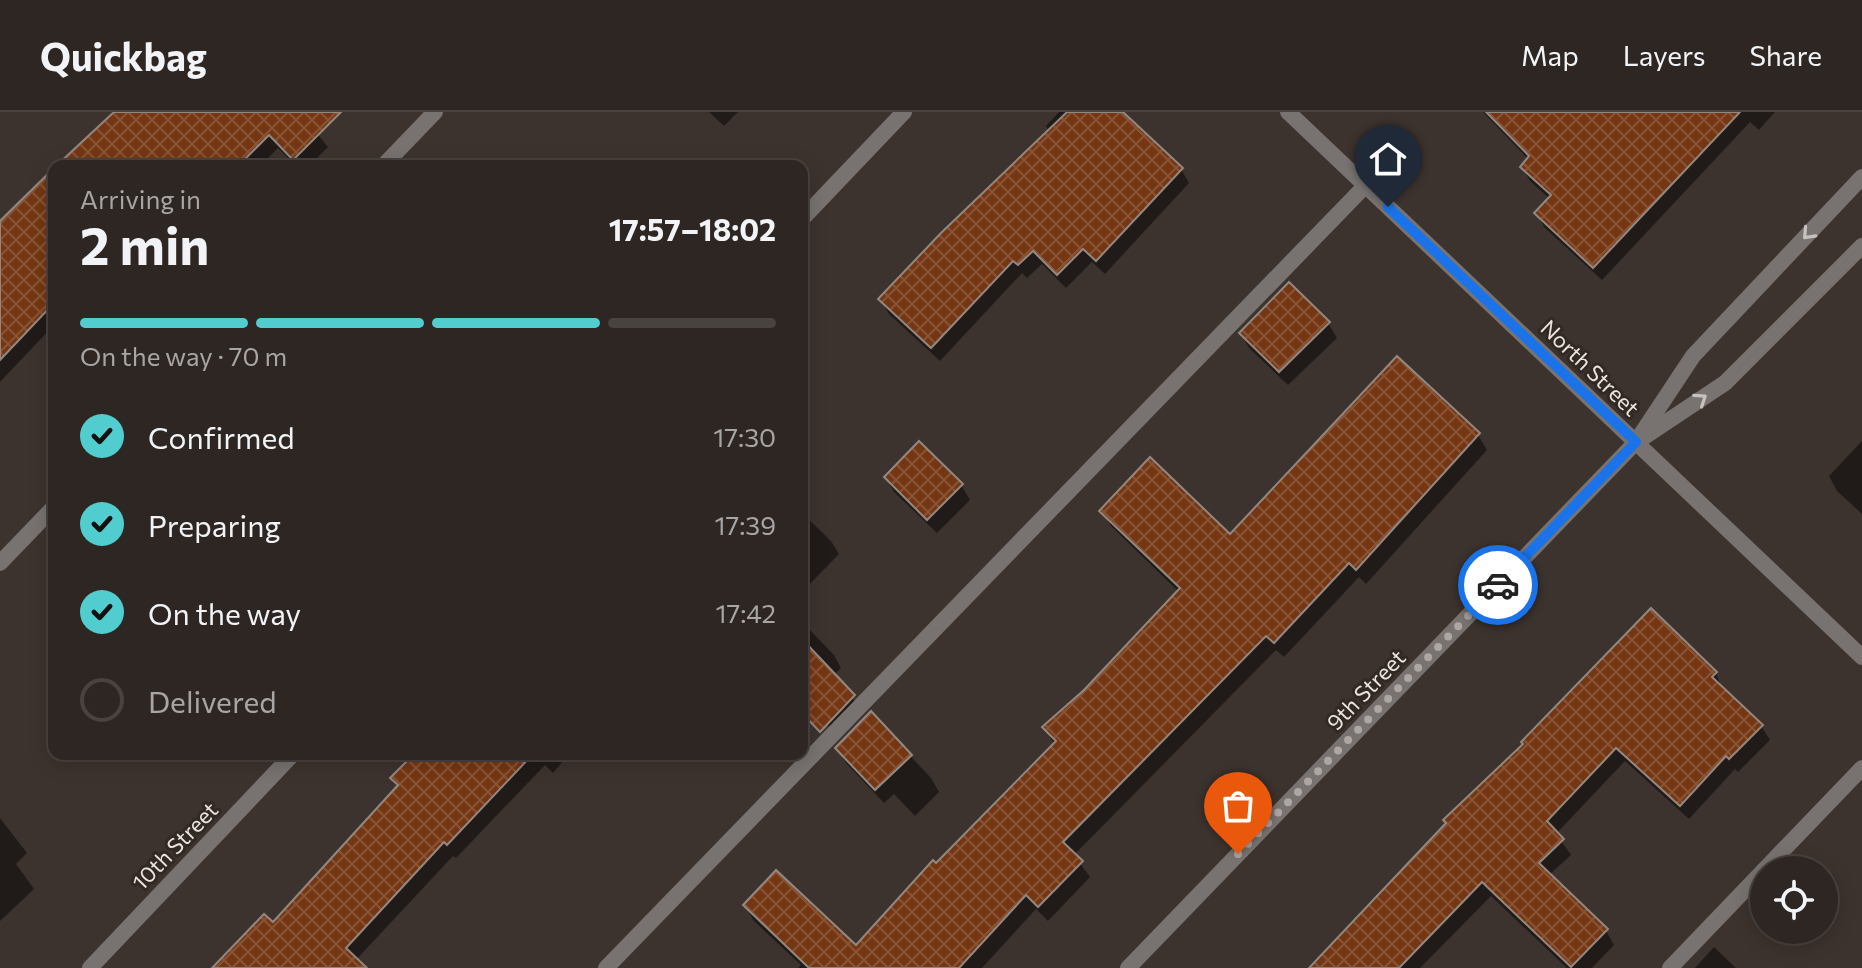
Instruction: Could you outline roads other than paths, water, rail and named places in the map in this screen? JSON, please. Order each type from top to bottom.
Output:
[{"type":"street","points":[[389,160],[435,112]]},
{"type":"street","points":[[808,213],[904,112]]},
{"type":"street","name":"North Street","points":[[1288,112],[1862,657]]},
{"type":"street","name":"9th Street","points":[[1128,968],[1636,442],[1693,356],[1862,177]]},
{"type":"street","points":[[808,760],[1366,185]]},
{"type":"street","name":"9th Street","points":[[1636,442],[1725,383],[1862,246]]},
{"type":"street","points":[[0,563],[48,513]]},
{"type":"street","name":"10th Street","points":[[90,968],[287,760]]},
{"type":"street","points":[[606,968],[808,760]]},
{"type":"street","points":[[1777,856],[1862,768]]},
{"type":"street","points":[[1670,968],[1750,885]]}]
